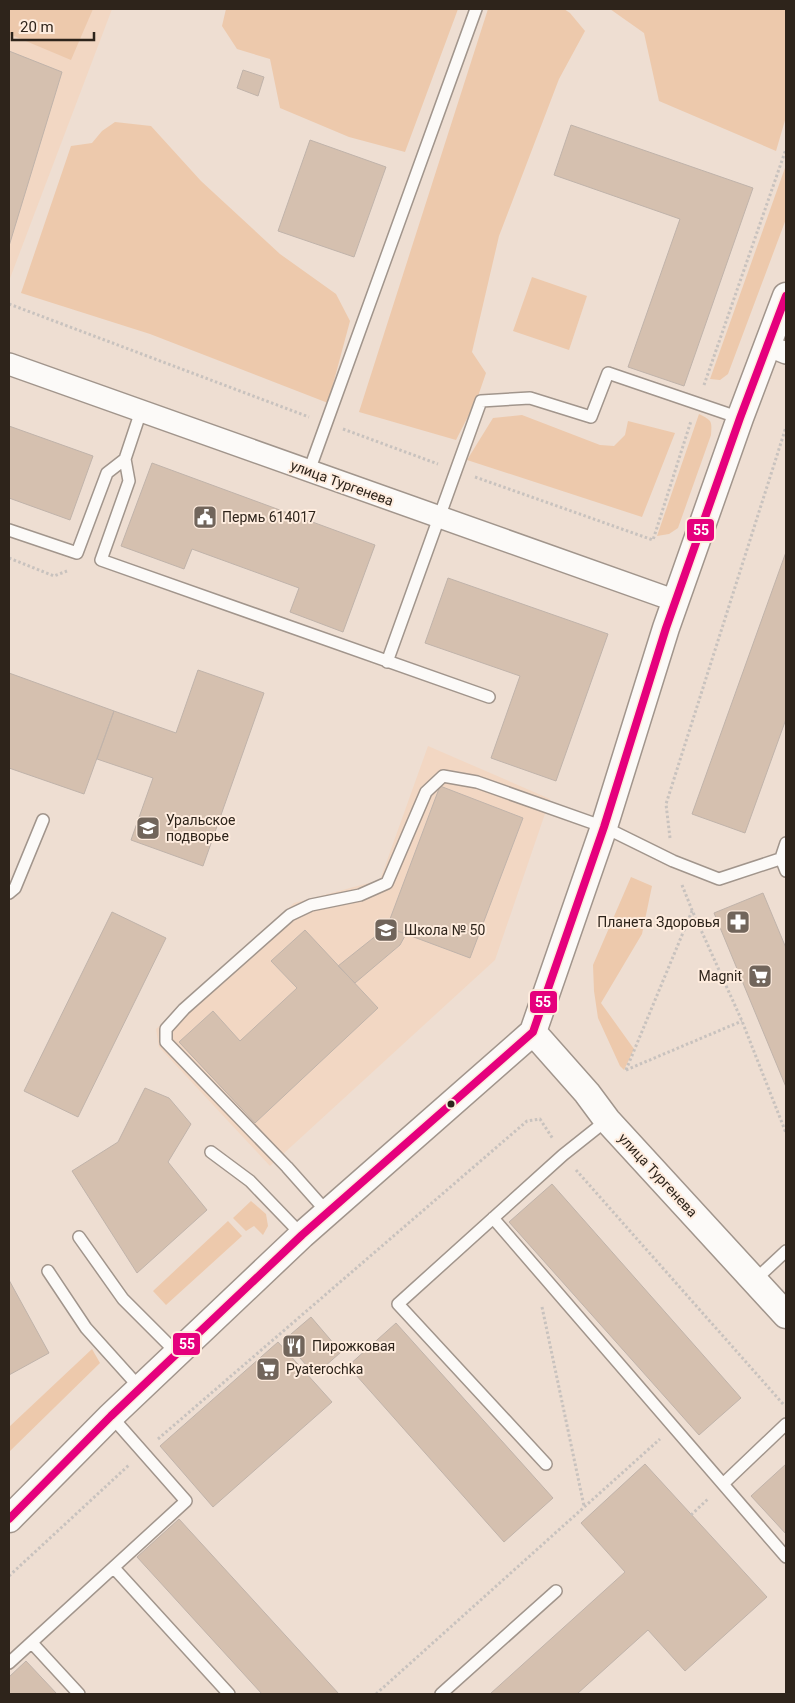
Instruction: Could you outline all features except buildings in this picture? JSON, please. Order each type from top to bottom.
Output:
[{"type":"street","points":[[9,1519],[111,1416],[302,1236],[532,1032],[604,827],[666,628],[740,418],[777,350],[786,296]]},
{"type":"street","name":"улица Тургенева","points":[[9,364],[676,601]]},
{"type":"street","name":"улица Тургенева","points":[[532,1032],[587,1093],[607,1120],[786,1316]]},
{"type":"lane","points":[[309,471],[476,9]]},
{"type":"lane","points":[[387,662],[481,401],[530,398],[591,417],[608,373],[740,418]]},
{"type":"lane","points":[[9,530],[77,553],[107,473],[124,459],[141,411]]},
{"type":"lane","points":[[124,459],[130,481],[101,560],[387,662],[489,696]]},
{"type":"lane","points":[[328,1212],[166,1042],[166,1029],[184,1009],[290,914],[312,905],[360,895],[387,883],[426,792],[443,776],[477,782],[604,827],[673,861],[719,879],[784,858]]},
{"type":"lane","points":[[9,893],[15,888],[43,820]]},
{"type":"lane","points":[[786,843],[784,858],[786,870]]},
{"type":"lane","points":[[546,1464],[398,1304],[563,1155],[607,1120]]},
{"type":"lane","points":[[211,1152],[250,1181],[302,1236]]},
{"type":"lane","points":[[493,1218],[786,1557]]},
{"type":"lane","points":[[79,1237],[123,1299],[177,1353]]},
{"type":"lane","points":[[755,1280],[786,1251]]},
{"type":"lane","points":[[48,1271],[86,1328],[140,1388]]},
{"type":"lane","points":[[9,1664],[186,1500],[111,1416]]},
{"type":"lane","points":[[723,1484],[786,1424]]},
{"type":"lane","points":[[114,1568],[229,1694]]},
{"type":"lane","points":[[441,1694],[556,1591]]},
{"type":"lane","points":[[32,1643],[79,1694]]},
{"type":"path","points":[[653,540],[697,403],[786,149]]},
{"type":"path","points":[[786,427],[666,804],[673,861],[692,910],[742,1021],[786,1133]]},
{"type":"path","points":[[692,910],[626,1070],[742,1021]]},
{"type":"path","points":[[9,1576],[143,1452],[527,1122],[540,1119],[563,1155],[786,1407]]},
{"type":"path","points":[[533,1264],[584,1507]]},
{"type":"path","points":[[376,1694],[674,1427]]},
{"type":"shaded area","points":[[9,9],[112,9],[9,281]]},
{"type":"shaded area","points":[[9,9],[93,9],[71,60],[9,34]]},
{"type":"shaded area","points":[[226,9],[458,9],[405,152],[349,137],[280,108],[270,59],[237,49],[222,26]]},
{"type":"shaded area","points":[[488,9],[564,9],[570,13],[585,31],[559,79],[499,236],[472,352],[486,373],[477,399],[456,440],[359,412]]},
{"type":"shaded area","points":[[610,9],[786,9],[786,117],[776,151],[659,101],[644,33]]},
{"type":"shaded area","points":[[115,122],[151,126],[201,181],[280,254],[336,294],[350,321],[328,403],[150,334],[21,293],[71,146],[92,143],[102,131]]},
{"type":"shaded area","points":[[786,165],[786,219],[728,374],[720,380],[710,379]]},
{"type":"shaded area","points":[[532,277],[587,296],[569,350],[513,331]]},
{"type":"shaded area","points":[[699,414],[710,422],[711,435],[678,528],[669,534],[657,536]]},
{"type":"shaded area","points":[[522,415],[600,445],[614,446],[625,435],[628,421],[675,433],[642,517],[467,460],[493,418]]},
{"type":"shaded area","name":"Школа № 50","points":[[428,746],[550,799],[495,960],[270,1166],[159,1047],[156,1029],[238,957],[294,903],[380,880]]},
{"type":"shaded area","points":[[631,877],[652,886],[642,934],[601,1003],[634,1049],[624,1070],[620,1066],[598,1018],[593,965]]},
{"type":"shaded area","points":[[251,1201],[266,1214],[268,1226],[263,1235],[254,1226],[246,1231],[233,1218]]},
{"type":"shaded area","points":[[228,1221],[242,1236],[166,1305],[153,1291]]},
{"type":"shaded area","points":[[92,1349],[100,1363],[9,1452],[9,1427]]},
{"type":"transit line","name":"55","points":[[9,1519],[111,1416],[302,1235],[533,1032],[604,827],[666,628],[740,418],[786,296]]},
{"type":"place","name":"Пермь 614017","points":[[205,517]]},
{"type":"place","name":"Уральское подворье","points":[[148,828]]},
{"type":"place","name":"Планета Здоровья","points":[[738,922]]},
{"type":"place","name":"Школа № 50","points":[[386,930]]},
{"type":"place","name":"Magnit","points":[[760,976]]},
{"type":"place","name":"Пирожковая","points":[[294,1346]]},
{"type":"place","name":"Pyaterochka","points":[[268,1369]]}]
